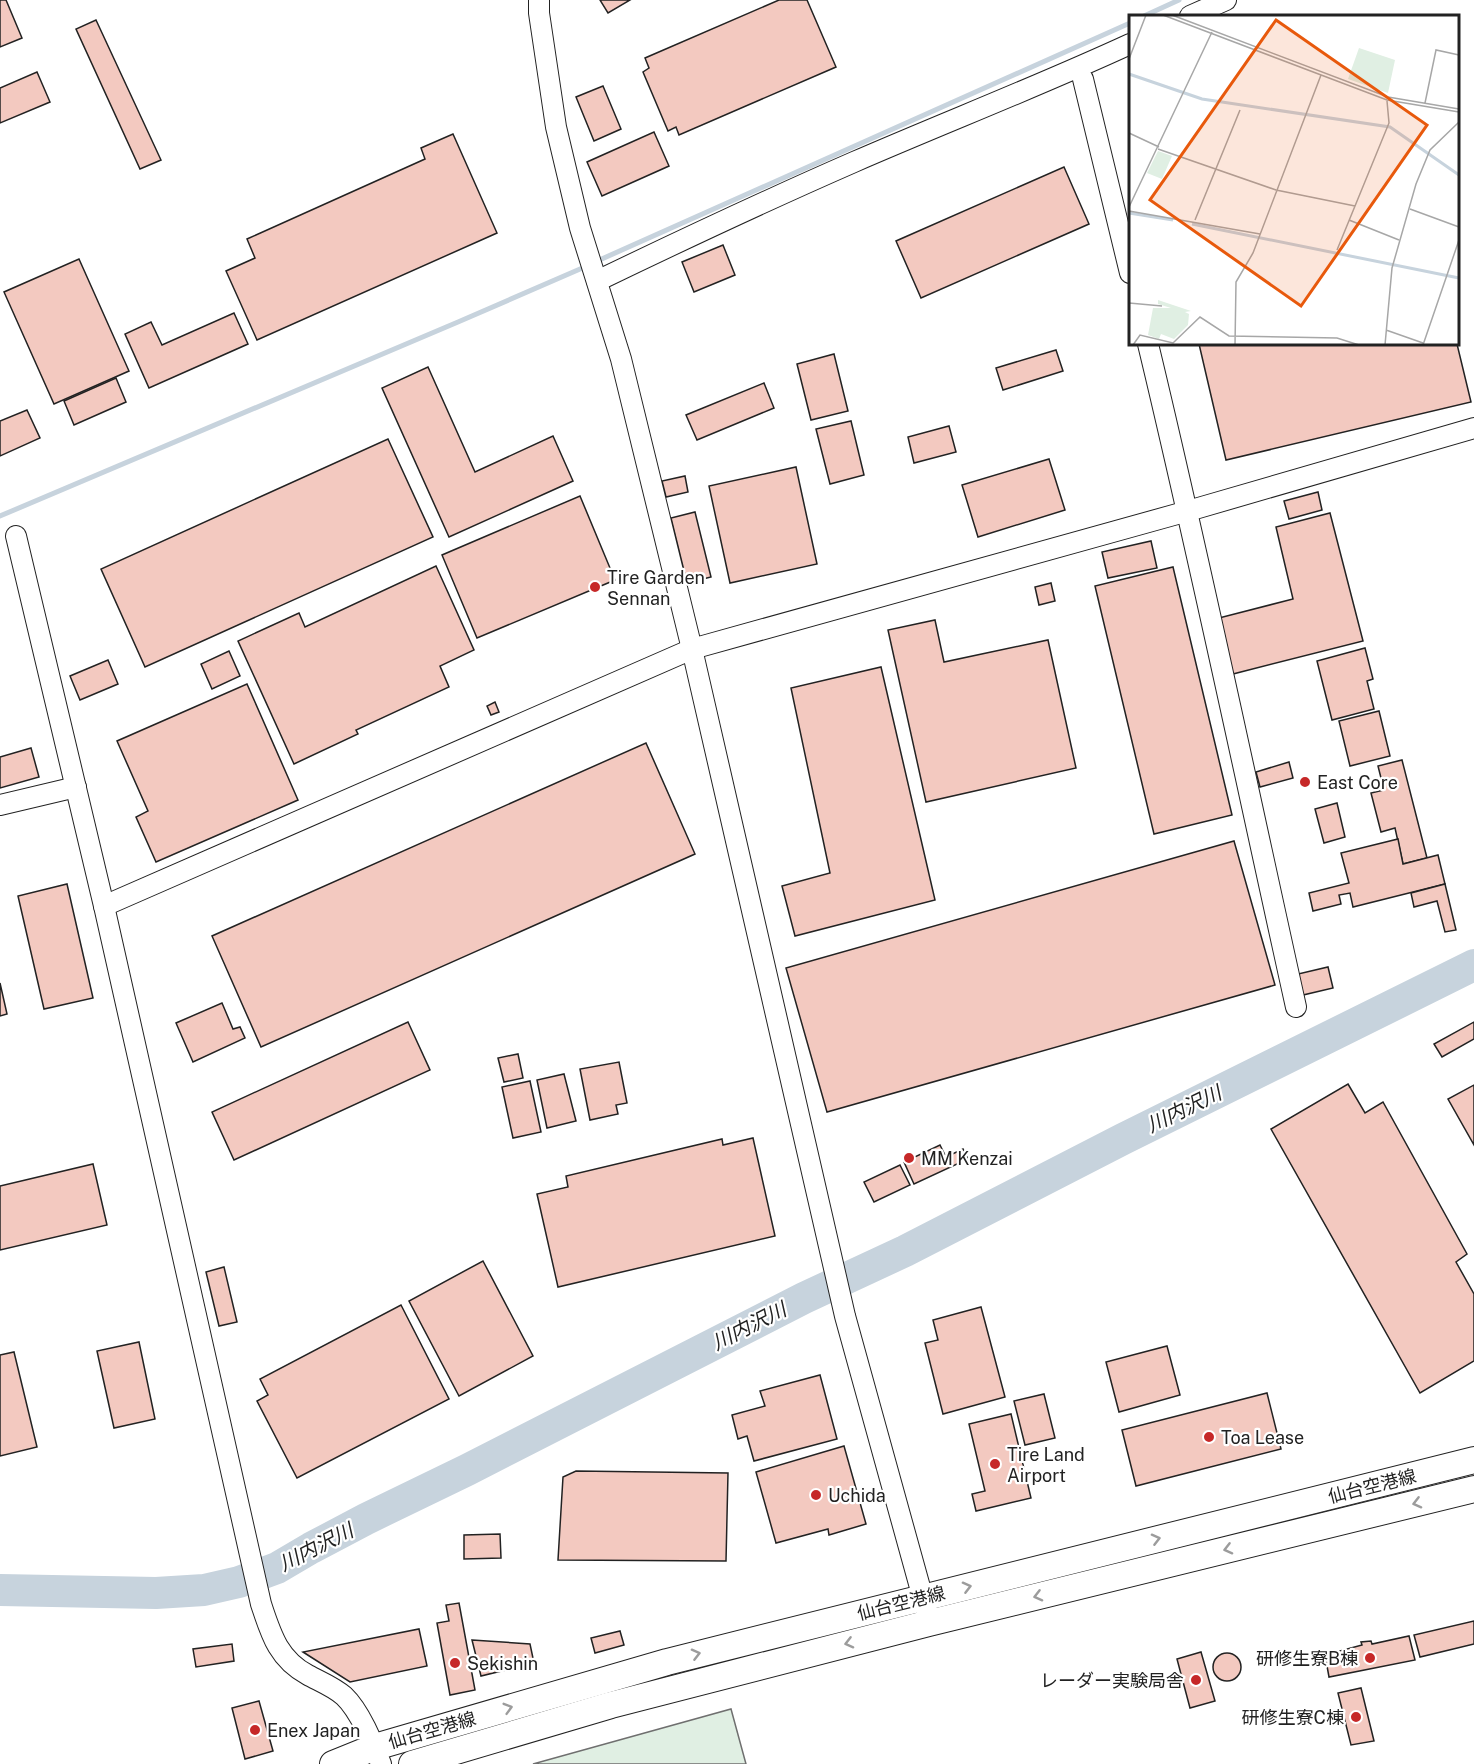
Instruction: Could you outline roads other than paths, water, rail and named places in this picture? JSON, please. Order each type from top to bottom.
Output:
[{"type":"main road","name":"仙台空港線","points":[[333,1764],[378,1756],[667,1662],[1474,1460]]},
{"type":"main road","name":"仙台空港線","points":[[412,1764],[611,1705],[929,1623],[1474,1489]]},
{"type":"street","points":[[539,0],[556,127],[580,228],[621,359],[692,649],[845,1316],[929,1623]]},
{"type":"street","points":[[1192,15],[1226,0]]},
{"type":"street","points":[[596,278],[854,162],[1129,45]]},
{"type":"street","points":[[1083,79],[1129,265]]},
{"type":"street","points":[[1148,345],[1188,511],[1296,1007]]},
{"type":"street","points":[[104,906],[692,649],[1188,511],[1474,428]]},
{"type":"street","points":[[16,536],[104,906],[261,1604],[271,1635],[283,1655],[300,1671],[343,1694],[353,1707],[378,1756]]},
{"type":"street","points":[[0,805],[76,787]]},
{"type":"waterway","points":[[1146,15],[1179,0]]},
{"type":"waterway","points":[[595,262],[1129,23]]},
{"type":"waterway","points":[[0,516],[587,266]]},
{"type":"waterway","name":"川内沢川","points":[[0,1590],[156,1593],[204,1590],[239,1582],[277,1568],[366,1519],[804,1298],[905,1251],[1123,1139],[1474,965]]},
{"type":"place","name":"Tire Garden Sennan","points":[[595,587]]},
{"type":"place","name":"East Core","points":[[1305,782]]},
{"type":"place","name":"MM Kenzai","points":[[909,1158]]},
{"type":"place","name":"Toa Lease","points":[[1209,1437]]},
{"type":"place","name":"Tire Land Airport","points":[[995,1464]]},
{"type":"place","name":"Uchida","points":[[816,1495]]},
{"type":"place","name":"研修生寮B棟","points":[[1370,1658]]},
{"type":"place","name":"Sekishin","points":[[455,1663]]},
{"type":"place","name":"レーダー実験局舎","points":[[1196,1680]]},
{"type":"place","name":"研修生寮C棟","points":[[1356,1717]]},
{"type":"place","name":"Enex Japan","points":[[255,1730]]}]
